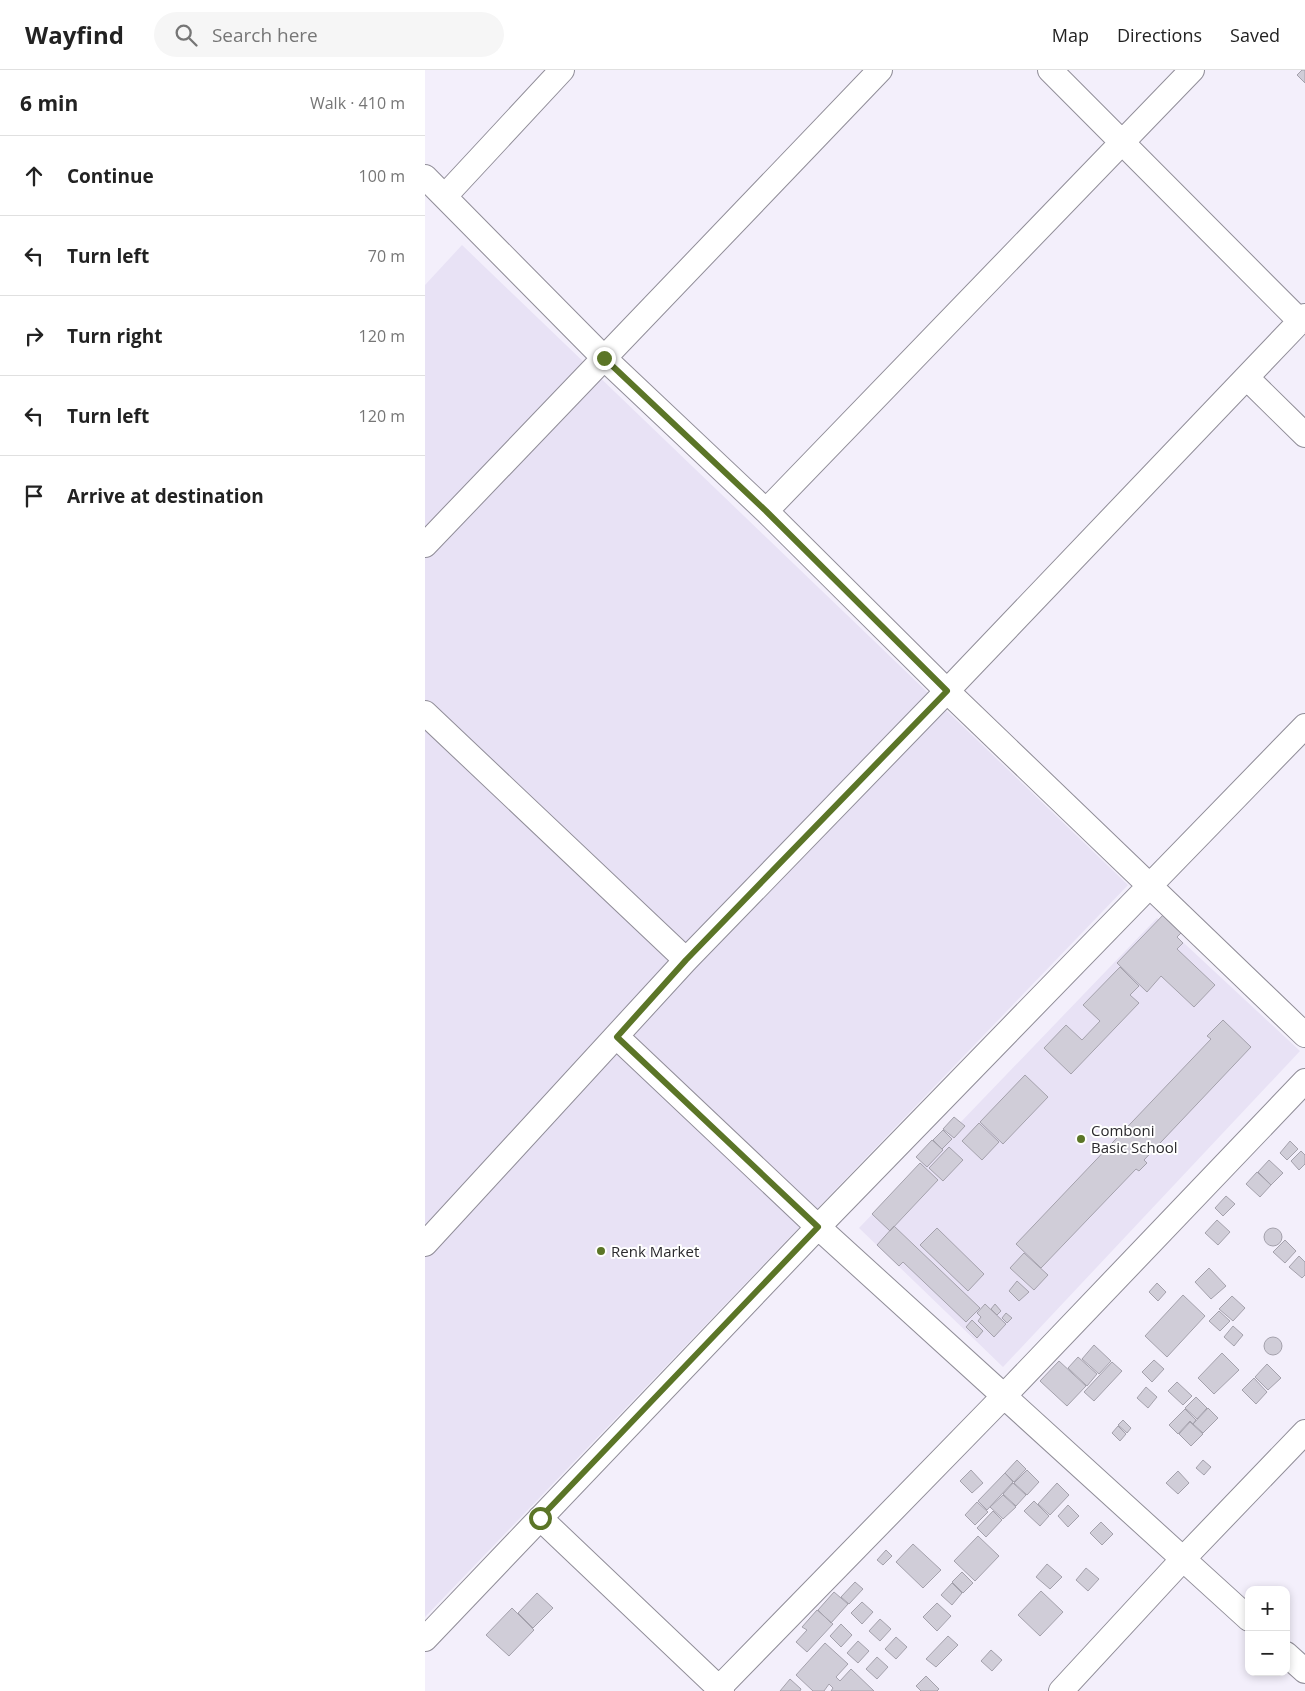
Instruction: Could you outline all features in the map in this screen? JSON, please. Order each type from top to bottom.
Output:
[{"type":"street","points":[[445,196],[563,70]]},
{"type":"street","points":[[425,545],[880,70]]},
{"type":"street","points":[[427,1237],[617,1037],[686,960],[1303,319],[1050,70]]},
{"type":"street","points":[[766,511],[1192,70]]},
{"type":"street","points":[[425,177],[604,358],[766,511],[947,691],[1305,1035]]},
{"type":"street","points":[[1247,378],[1305,435]]},
{"type":"street","points":[[425,713],[686,960]]},
{"type":"street","points":[[425,1638],[818,1227],[1305,726]]},
{"type":"street","points":[[617,1037],[818,1227],[1245,1616]]},
{"type":"street","points":[[540,1518],[721,1689],[1305,1081]]},
{"type":"street","points":[[1061,1691],[1183,1559],[1305,1432]]},
{"type":"street","points":[[1290,1658],[1305,1671]]},
{"type":"shaded area","name":"Renk Market","points":[[462,245],[1128,885],[425,1617],[425,285]]},
{"type":"shaded area","name":"Comboni Basic School","points":[[1157,918],[1300,1051],[1003,1367],[859,1228]]},
{"type":"building","points":[[1302,70],[1305,70],[1305,83],[1297,75]]},
{"type":"building","points":[[1165,913],[1183,931],[1177,937],[1183,943],[1177,949],[1215,985],[1194,1007],[1161,976],[1147,992],[1117,963]]},
{"type":"building","points":[[1120,967],[1139,986],[1130,995],[1139,1003],[1071,1074],[1044,1048],[1066,1025],[1082,1040],[1100,1021],[1083,1005]]},
{"type":"building","points":[[1223,1020],[1251,1047],[1144,1160],[1147,1163],[1139,1171],[1136,1169],[1041,1268],[1016,1244],[1211,1039],[1207,1036]]},
{"type":"building","points":[[1025,1075],[1048,1097],[1003,1144],[980,1122]]},
{"type":"building","points":[[954,1117],[965,1126],[954,1138],[943,1129]]},
{"type":"building","points":[[979,1123],[999,1142],[982,1160],[962,1141]]},
{"type":"building","points":[[943,1130],[952,1139],[942,1149],[933,1140]]},
{"type":"building","points":[[932,1140],[943,1150],[927,1167],[916,1157]]},
{"type":"building","points":[[1290,1141],[1298,1149],[1287,1160],[1280,1153]]},
{"type":"building","points":[[949,1147],[963,1160],[943,1181],[929,1168]]},
{"type":"building","points":[[1301,1151],[1305,1155],[1305,1164],[1299,1170],[1291,1161]]},
{"type":"building","points":[[1269,1160],[1283,1173],[1271,1185],[1258,1172]]},
{"type":"building","points":[[920,1163],[938,1180],[890,1231],[872,1214]]},
{"type":"building","points":[[1257,1172],[1271,1185],[1260,1197],[1246,1184]]},
{"type":"building","points":[[1226,1196],[1235,1204],[1223,1216],[1215,1208]]},
{"type":"building","points":[[1217,1220],[1230,1232],[1218,1245],[1205,1233]]},
{"type":"building","points":[[894,1226],[980,1308],[966,1322],[903,1262],[899,1266],[877,1245]]},
{"type":"building","points":[[937,1228],[984,1274],[968,1291],[920,1245]]},
{"type":"building","points":[[1273,1228],[1279,1231],[1282,1237],[1279,1243],[1273,1246],[1267,1243],[1264,1237],[1267,1231]]},
{"type":"building","points":[[1285,1240],[1296,1251],[1285,1263],[1273,1252]]},
{"type":"building","points":[[1024,1253],[1048,1275],[1034,1290],[1010,1268]]},
{"type":"building","points":[[1299,1256],[1305,1262],[1305,1275],[1302,1278],[1289,1267]]},
{"type":"building","points":[[1209,1268],[1226,1286],[1211,1299],[1195,1282]]},
{"type":"building","points":[[1017,1281],[1029,1292],[1019,1301],[1009,1291]]},
{"type":"building","points":[[1157,1283],[1166,1292],[1158,1301],[1149,1292]]},
{"type":"building","points":[[1183,1295],[1205,1316],[1167,1357],[1145,1336]]},
{"type":"building","points":[[1232,1296],[1245,1308],[1233,1321],[1219,1309]]},
{"type":"building","points":[[985,1304],[1006,1324],[994,1337],[978,1321],[981,1317],[977,1313]]},
{"type":"building","points":[[995,1304],[1001,1311],[997,1315],[991,1309]]},
{"type":"building","points":[[1219,1311],[1230,1321],[1220,1331],[1209,1321]]},
{"type":"building","points":[[1006,1313],[1012,1318],[1007,1323],[1002,1318]]},
{"type":"building","points":[[972,1320],[983,1331],[977,1338],[966,1327]]},
{"type":"building","points":[[1233,1326],[1243,1335],[1234,1346],[1224,1337]]},
{"type":"building","points":[[1273,1337],[1279,1340],[1282,1346],[1279,1352],[1273,1355],[1267,1352],[1264,1346],[1267,1340]]},
{"type":"building","points":[[1094,1345],[1111,1361],[1099,1374],[1082,1359]]},
{"type":"building","points":[[1222,1353],[1239,1370],[1214,1394],[1198,1378]]},
{"type":"building","points":[[1078,1357],[1097,1374],[1087,1386],[1068,1368]]},
{"type":"building","points":[[1154,1360],[1164,1369],[1152,1382],[1142,1372]]},
{"type":"building","points":[[1059,1361],[1086,1386],[1067,1406],[1040,1381]]},
{"type":"building","points":[[1112,1362],[1122,1371],[1094,1401],[1084,1392]]},
{"type":"building","points":[[1267,1364],[1281,1378],[1268,1390],[1255,1377]]},
{"type":"building","points":[[1254,1378],[1267,1392],[1256,1404],[1242,1390]]},
{"type":"building","points":[[1177,1382],[1192,1396],[1183,1405],[1168,1391]]},
{"type":"building","points":[[1146,1387],[1157,1397],[1148,1408],[1137,1398]]},
{"type":"building","points":[[1196,1397],[1207,1408],[1197,1419],[1185,1408]]},
{"type":"building","points":[[1208,1408],[1218,1418],[1203,1433],[1193,1424]]},
{"type":"building","points":[[1185,1409],[1196,1420],[1193,1424],[1190,1421],[1178,1434],[1169,1425]]},
{"type":"building","points":[[1123,1420],[1131,1428],[1127,1433],[1118,1425]]},
{"type":"building","points":[[1190,1422],[1203,1434],[1191,1446],[1179,1434]]},
{"type":"building","points":[[1118,1426],[1126,1434],[1120,1441],[1112,1433]]},
{"type":"building","points":[[1017,1460],[1026,1469],[1014,1482],[1005,1473]]},
{"type":"building","points":[[1203,1460],[1211,1467],[1204,1475],[1196,1468]]},
{"type":"building","points":[[971,1470],[983,1483],[972,1493],[960,1481]]},
{"type":"building","points":[[1027,1470],[1039,1482],[1027,1495],[1014,1483]]},
{"type":"building","points":[[1178,1471],[1189,1483],[1178,1494],[1166,1483]]},
{"type":"building","points":[[1005,1473],[1013,1482],[987,1510],[978,1501]]},
{"type":"building","points":[[1013,1483],[1026,1495],[1016,1506],[1003,1494]]},
{"type":"building","points":[[1057,1483],[1069,1495],[1050,1515],[1038,1504]]},
{"type":"building","points":[[1003,1495],[1016,1507],[1003,1519],[990,1507]]},
{"type":"building","points":[[1034,1501],[1049,1516],[1040,1526],[1024,1511]]},
{"type":"building","points":[[977,1502],[988,1512],[975,1525],[965,1515]]},
{"type":"building","points":[[1068,1505],[1079,1516],[1068,1527],[1058,1516]]},
{"type":"building","points":[[993,1511],[1002,1520],[986,1537],[977,1528]]},
{"type":"building","points":[[1101,1522],[1113,1534],[1102,1545],[1090,1533]]},
{"type":"building","points":[[978,1536],[999,1556],[975,1581],[954,1561]]},
{"type":"building","points":[[913,1544],[941,1570],[923,1588],[896,1562]]},
{"type":"building","points":[[886,1550],[892,1556],[883,1565],[877,1560]]},
{"type":"building","points":[[1047,1564],[1062,1577],[1050,1589],[1036,1577]]},
{"type":"building","points":[[1086,1568],[1099,1579],[1088,1591],[1076,1580]]},
{"type":"building","points":[[962,1572],[973,1583],[963,1593],[952,1582]]},
{"type":"building","points":[[855,1582],[863,1589],[849,1604],[841,1597]]},
{"type":"building","points":[[952,1583],[962,1593],[952,1605],[941,1595]]},
{"type":"building","points":[[1041,1591],[1063,1612],[1040,1636],[1018,1615]]},
{"type":"building","points":[[834,1592],[848,1604],[831,1623],[818,1610]]},
{"type":"building","points":[[537,1593],[553,1608],[533,1628],[518,1613]]},
{"type":"building","points":[[862,1602],[873,1612],[862,1624],[851,1613]]},
{"type":"building","points":[[937,1603],[951,1616],[937,1631],[923,1617]]},
{"type":"building","points":[[512,1608],[534,1630],[509,1656],[486,1635]]},
{"type":"building","points":[[817,1610],[833,1624],[807,1652],[796,1642],[807,1630],[802,1627]]},
{"type":"building","points":[[880,1619],[891,1629],[880,1641],[869,1631]]},
{"type":"building","points":[[841,1624],[852,1635],[841,1647],[830,1636]]},
{"type":"building","points":[[948,1636],[958,1645],[936,1667],[926,1659]]},
{"type":"building","points":[[896,1637],[907,1647],[896,1659],[885,1649]]},
{"type":"building","points":[[858,1641],[869,1651],[858,1663],[847,1653]]},
{"type":"building","points":[[825,1643],[848,1664],[836,1677],[840,1681],[851,1669],[874,1691],[831,1691],[833,1688],[829,1684],[824,1691],[813,1691],[796,1675]]},
{"type":"building","points":[[991,1650],[1002,1660],[992,1671],[981,1661]]},
{"type":"building","points":[[877,1657],[888,1667],[877,1679],[866,1669]]},
{"type":"building","points":[[926,1676],[939,1689],[937,1691],[921,1691],[916,1686]]},
{"type":"building","points":[[790,1679],[801,1689],[800,1691],[780,1691]]},
{"type":"place","name":"Comboni Basic School","points":[[1081,1139]]},
{"type":"place","name":"Renk Market","points":[[601,1251]]},
{"type":"route","points":[[540,1518],[818,1227],[617,1037],[686,960],[947,691],[766,511],[604,358]]}]
